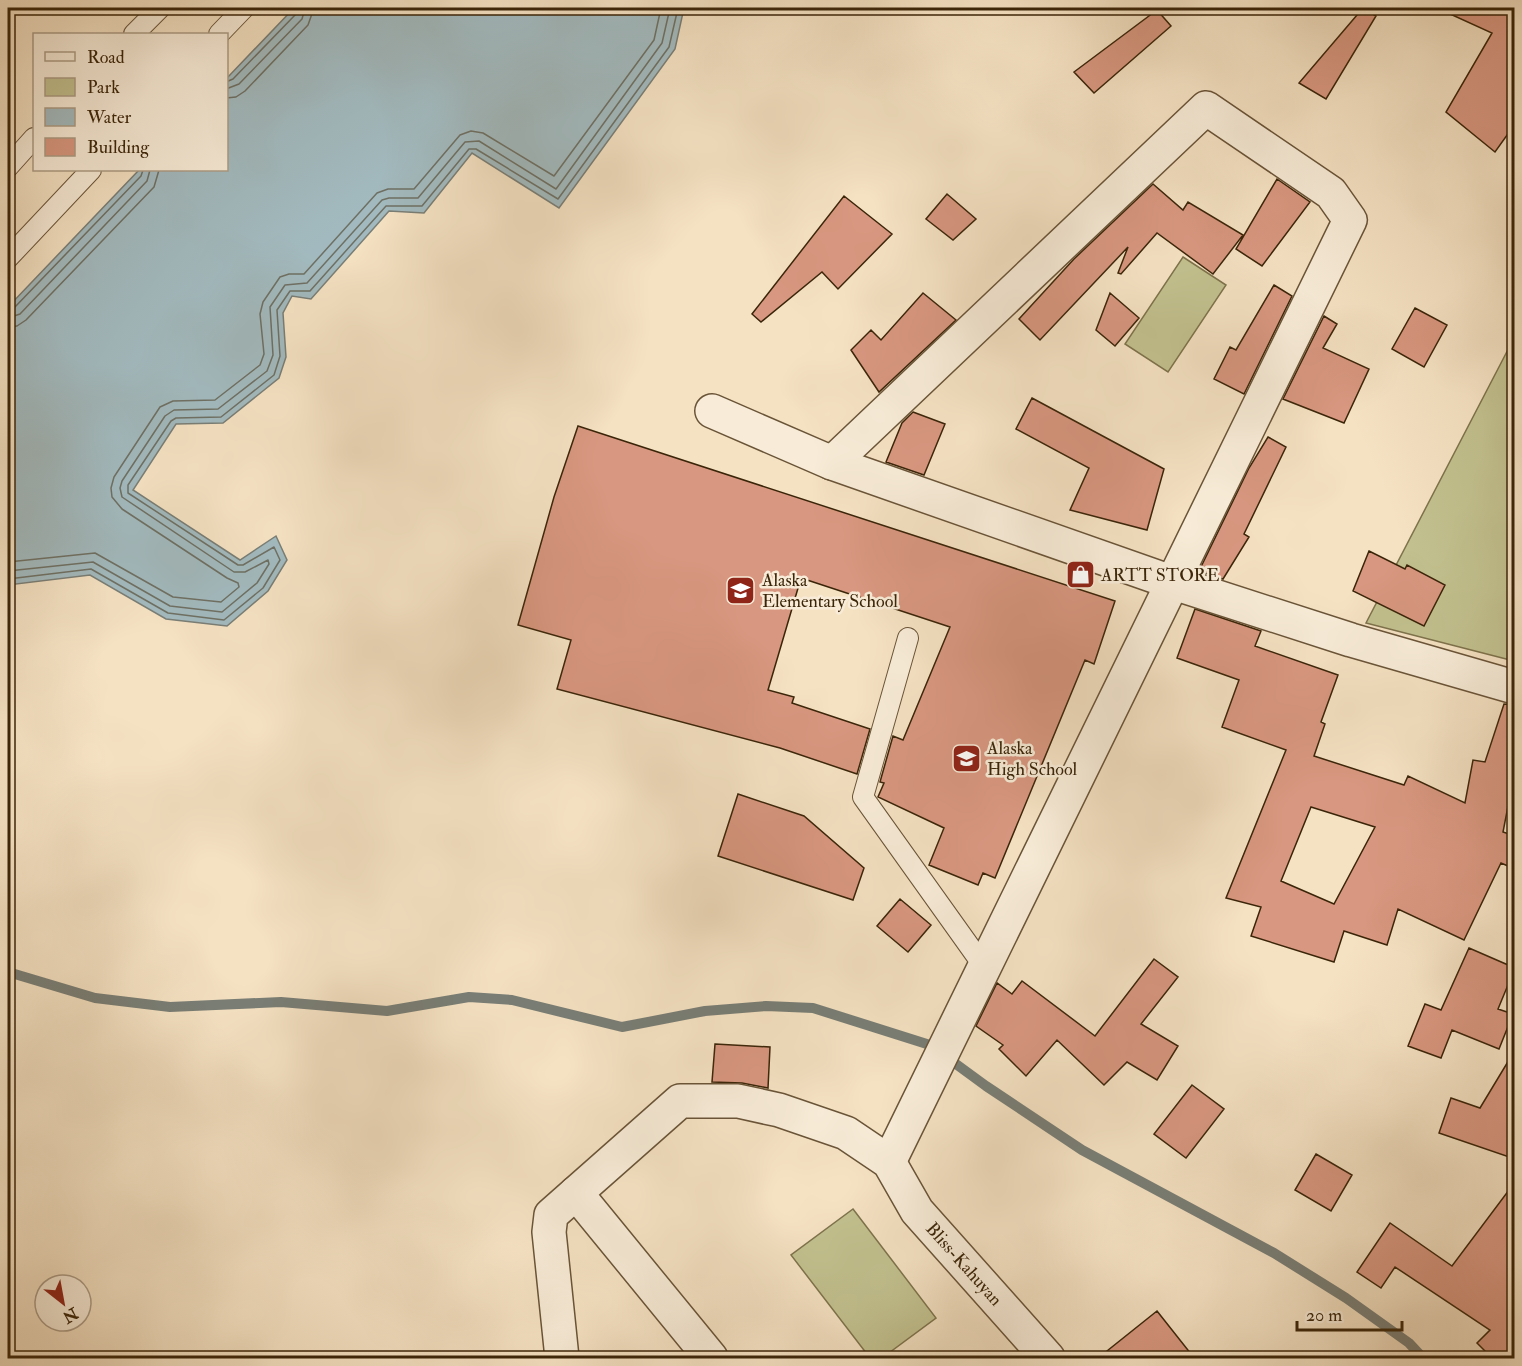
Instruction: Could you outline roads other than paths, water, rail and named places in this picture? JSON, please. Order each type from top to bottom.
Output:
[{"type":"street","points":[[562,1359],[549,1232],[551,1215],[680,1101],[738,1101],[779,1110],[846,1133],[889,1162],[986,968],[1350,220],[1331,193],[1206,108],[832,463]]},
{"type":"street","points":[[712,411],[832,463],[1174,583],[1351,640],[1515,687]]},
{"type":"street","name":"Bliss-Kahuyan","points":[[889,1162],[917,1211],[1048,1359]]},
{"type":"street","points":[[576,1193],[711,1359]]},
{"type":"lane","points":[[135,33],[160,8]]},
{"type":"lane","points":[[220,33],[244,8]]},
{"type":"lane","points":[[8,166],[33,139]]},
{"type":"lane","points":[[8,258],[90,171]]},
{"type":"lane","points":[[908,638],[863,797],[986,968]]},
{"type":"water","points":[[294,8],[684,8],[675,49],[559,208],[472,153],[424,213],[389,211],[311,299],[292,296],[283,313],[286,357],[279,378],[223,423],[176,424],[133,490],[240,560],[276,536],[287,560],[268,591],[227,626],[166,619],[90,575],[8,585],[8,307],[138,171],[228,171],[228,77]]},
{"type":"waterway","points":[[8,972],[95,998],[170,1007],[281,1002],[387,1011],[469,997],[512,1000],[622,1027],[705,1011],[766,1006],[813,1008],[930,1045],[986,1086],[1082,1150],[1274,1253],[1346,1298],[1409,1343],[1423,1358]]},
{"type":"place","name":"ARTT STORE","points":[[1080,575]]},
{"type":"place","name":"Alaska Elementary School","points":[[741,590]]},
{"type":"place","name":"Alaska High School","points":[[966,758]]}]
